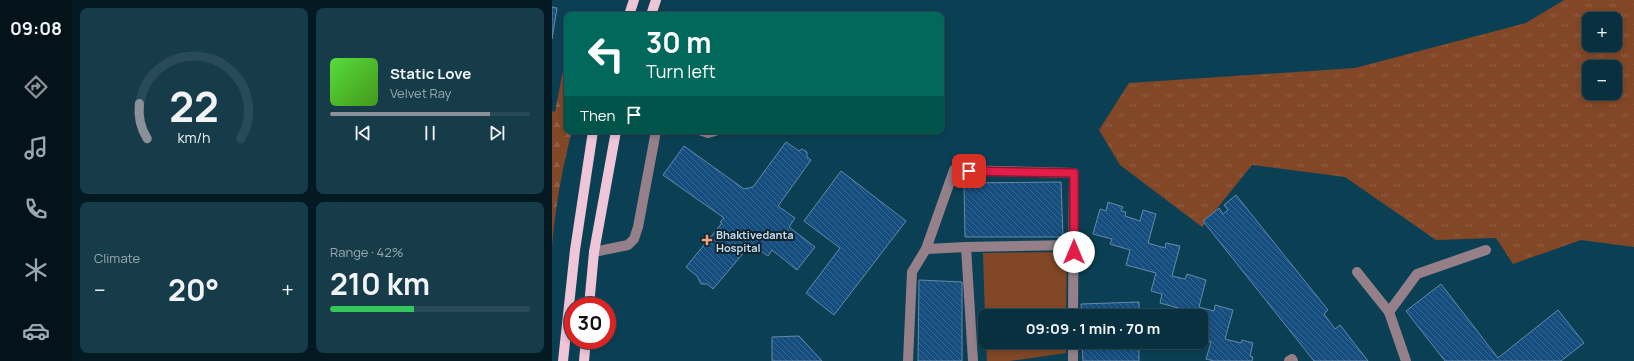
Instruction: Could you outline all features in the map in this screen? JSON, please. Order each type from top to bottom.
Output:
[{"type":"main road","points":[[630,12],[634,0]]},
{"type":"main road","points":[[652,12],[656,0]]},
{"type":"main road","points":[[563,361],[575,250],[593,134]]},
{"type":"main road","points":[[590,297],[594,252],[615,134]]},
{"type":"main road","points":[[584,361],[585,349]]},
{"type":"street","points":[[594,252],[628,245],[634,240],[638,227],[655,134]]},
{"type":"street","points":[[908,361],[912,272],[926,249],[954,170],[1074,173],[1073,309]]},
{"type":"street","points":[[926,249],[1074,245]]},
{"type":"street","points":[[966,247],[973,361]]},
{"type":"street","points":[[1389,312],[1417,274],[1486,250]]},
{"type":"street","points":[[1356,272],[1389,312],[1406,361]]},
{"type":"street","points":[[1070,360],[1072,349]]},
{"type":"street","points":[[1289,361],[1292,359],[1293,361]]},
{"type":"green space","points":[[1564,0],[1634,0],[1634,247],[1581,240],[1513,264],[1496,238],[1436,240],[1345,177],[1252,165],[1202,227],[1120,165],[1099,130],[1129,83],[1355,68],[1526,23]]},
{"type":"green space","points":[[564,64],[564,134],[571,134],[559,189],[552,247],[552,111],[555,112]]},
{"type":"green space","points":[[1067,252],[1066,309],[985,309],[983,253]]},
{"type":"green space","points":[[986,349],[1066,349],[1066,353],[1010,361],[987,361]]},
{"type":"building","points":[[552,7],[557,8],[552,39]]},
{"type":"building","points":[[786,142],[799,151],[802,149],[807,152],[807,157],[811,160],[778,206],[795,218],[789,227],[815,247],[797,270],[772,250],[768,256],[751,244],[713,289],[707,284],[701,284],[697,276],[686,267],[722,223],[720,222],[724,218],[663,175],[684,146],[744,189],[753,187]]},
{"type":"building","points":[[841,171],[906,221],[834,315],[806,293],[840,248],[804,221]]},
{"type":"building","points":[[1061,182],[1063,237],[965,237],[964,183]]},
{"type":"building","points":[[1236,195],[1328,310],[1324,314],[1335,329],[1340,325],[1368,361],[1314,361],[1203,221],[1219,208],[1223,214],[1228,210],[1224,205]]},
{"type":"building","points":[[1108,202],[1123,207],[1121,211],[1126,212],[1125,216],[1140,221],[1143,210],[1156,214],[1148,243],[1165,248],[1166,243],[1180,246],[1172,276],[1185,279],[1187,274],[1206,280],[1199,307],[1206,309],[1182,309],[1160,303],[1162,294],[1151,291],[1156,273],[1126,265],[1130,250],[1110,244],[1112,239],[1093,234],[1100,209],[1106,211]]},
{"type":"building","points":[[919,280],[962,282],[962,361],[918,361]]},
{"type":"building","points":[[1441,284],[1498,358],[1558,310],[1584,343],[1561,361],[1445,361],[1406,311]]},
{"type":"building","points":[[1139,302],[1139,309],[1081,309],[1081,304]]},
{"type":"building","points":[[1215,305],[1233,310],[1225,339],[1241,343],[1242,340],[1253,343],[1250,356],[1253,357],[1252,361],[1214,361],[1206,359],[1211,342],[1208,341],[1208,309],[1214,311]]},
{"type":"building","points":[[799,336],[822,361],[772,361],[772,337]]},
{"type":"building","points":[[1082,349],[1139,349],[1139,361],[1083,361]]},
{"type":"place","name":"Bhaktivedanta Hospital","points":[[707,240]]},
{"type":"route","points":[[969,171],[1074,173],[1074,252]]}]
